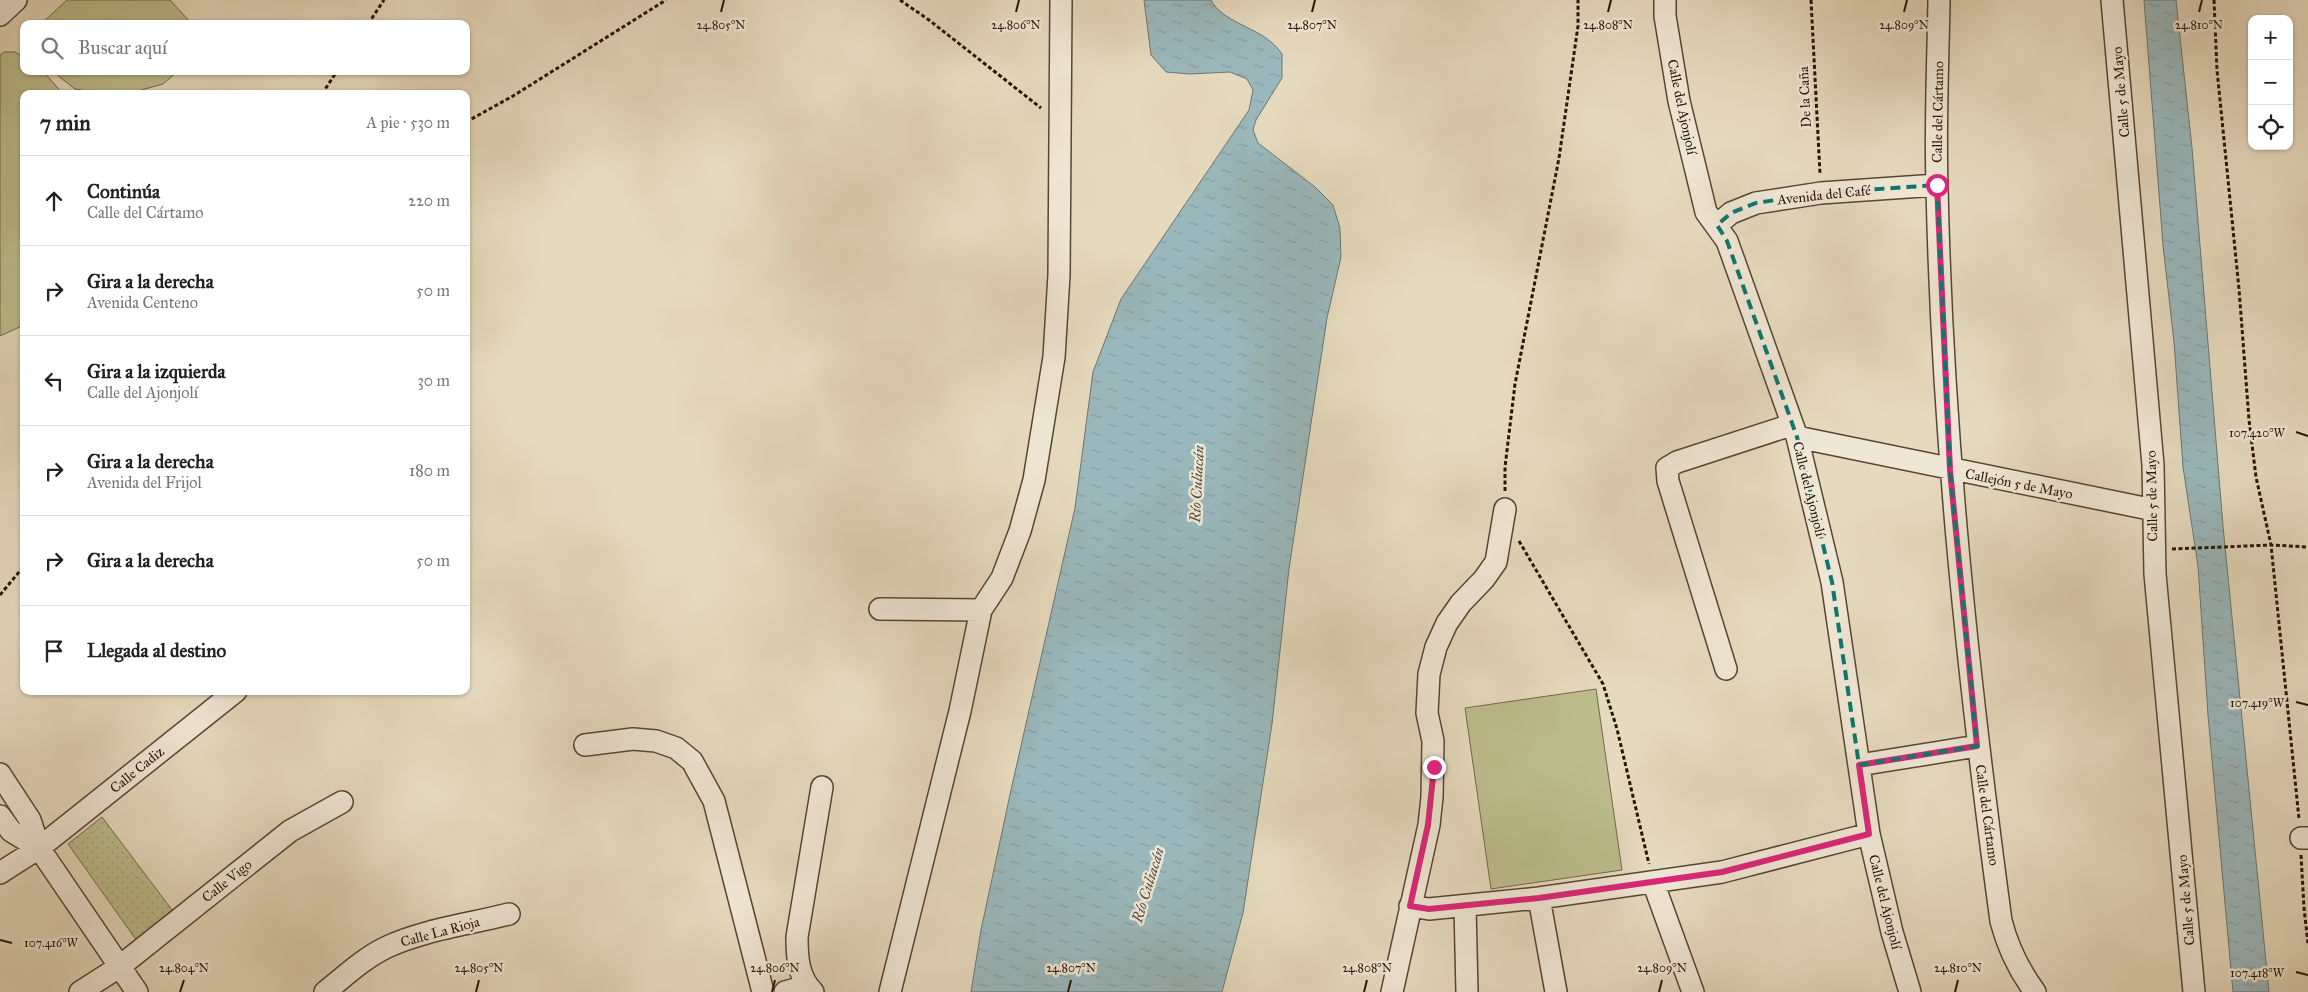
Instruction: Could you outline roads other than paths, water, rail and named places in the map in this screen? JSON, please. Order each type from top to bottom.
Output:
[{"type":"street","points":[[0,15],[16,0]]},
{"type":"street","points":[[890,992],[960,712],[981,610],[1002,578],[1020,531],[1034,480],[1053,365],[1059,275],[1061,0]]},
{"type":"street","name":"Calle del Ajonjolí","points":[[1665,0],[1665,16],[1679,101],[1706,212],[1727,240],[1794,431],[1832,582],[1869,834],[1892,932],[1910,992]]},
{"type":"street","name":"Calle del Cártamo","points":[[1939,0],[1937,185],[1950,470],[1977,746],[2001,921],[2008,946],[2017,966],[2035,992]]},
{"type":"street","name":"Calle 5 de Mayo","points":[[2112,0],[2153,465],[2155,574],[2194,992]]},
{"type":"street","name":"Avenida del Café","points":[[1717,225],[1731,213],[1756,203],[1821,194],[1937,185]]},
{"type":"street","points":[[1726,669],[1666,472],[1671,464],[1677,462],[1794,431]]},
{"type":"street","name":"Callejón 5 de Mayo","points":[[1794,431],[1950,470],[2154,510]]},
{"type":"street","points":[[1392,992],[1427,834],[1432,796],[1433,741],[1427,713],[1429,674],[1436,647],[1447,623],[1461,603],[1484,579],[1496,562],[1505,509]]},
{"type":"street","points":[[880,609],[981,610]]},
{"type":"street","name":"Calle Cadiz","points":[[0,873],[39,848],[231,695]]},
{"type":"street","points":[[585,745],[633,739],[656,741],[676,748],[692,760],[714,801],[763,992]]},
{"type":"street","points":[[1859,765],[1977,746]]},
{"type":"street","points":[[1,777],[30,820],[39,848],[138,992]]},
{"type":"street","points":[[785,992],[810,989],[797,959],[797,937],[822,786]]},
{"type":"street","name":"Calle Vigo","points":[[80,992],[119,967],[290,831],[342,802]]},
{"type":"street","points":[[0,816],[12,831],[39,848]]},
{"type":"street","points":[[1410,906],[1429,909],[1539,898],[1722,872],[1869,834]]},
{"type":"street","points":[[1653,882],[1693,992]]},
{"type":"street","points":[[1539,898],[1556,992]]},
{"type":"street","points":[[1465,906],[1467,992]]},
{"type":"street","name":"Calle La Rioja","points":[[325,992],[372,955],[405,939],[509,914]]},
{"type":"water","name":"Río Culiacán","points":[[1144,0],[1211,0],[1223,14],[1264,37],[1277,48],[1282,54],[1282,78],[1256,120],[1253,130],[1258,143],[1315,187],[1333,205],[1340,228],[1341,257],[1327,318],[1289,569],[1272,724],[1243,913],[1222,992],[971,992],[981,930],[1011,790],[1075,508],[1093,372],[1121,299],[1249,110],[1253,90],[1247,79],[1230,72],[1189,74],[1166,72],[1151,55]]},
{"type":"water","points":[[2144,0],[2176,0],[2192,148],[2223,526],[2269,992],[2233,992],[2208,715],[2198,566],[2183,467]]}]
